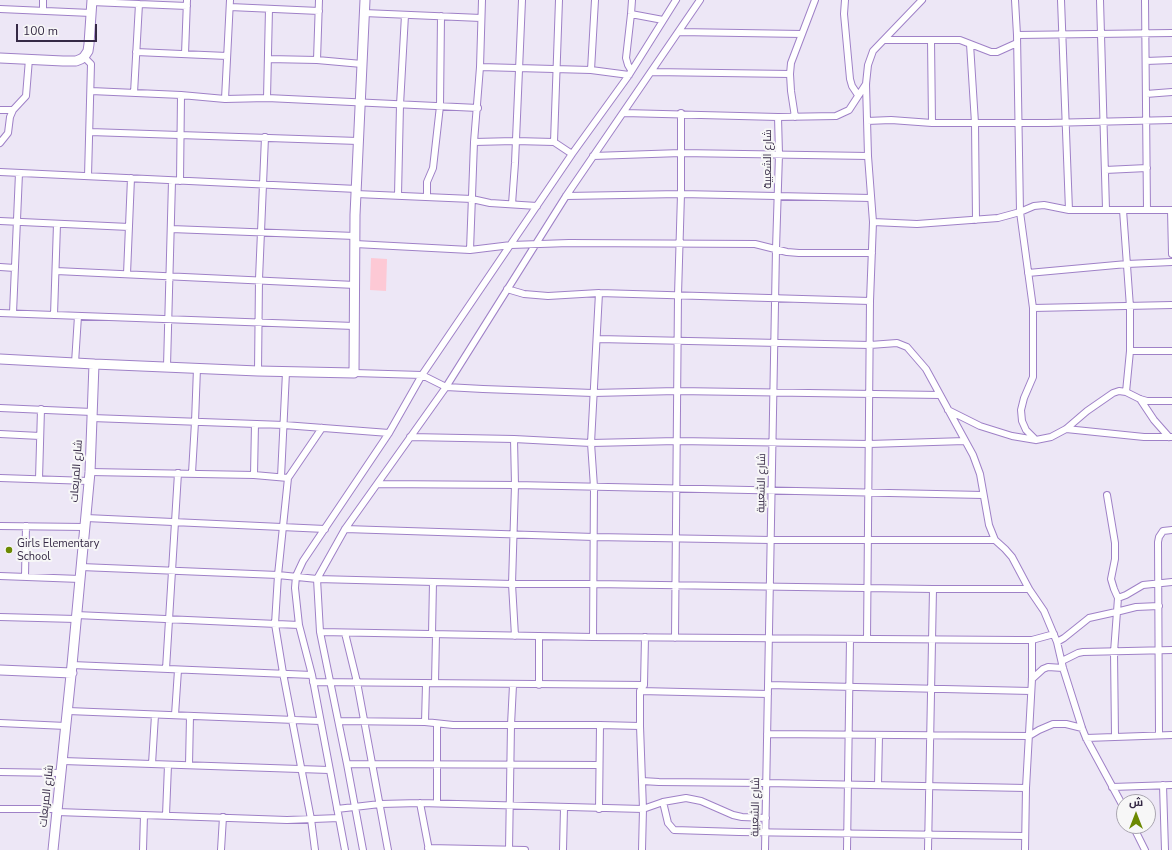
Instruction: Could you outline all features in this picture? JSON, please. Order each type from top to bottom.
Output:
[{"type":"street","points":[[43,0],[43,11]]},
{"type":"street","points":[[224,99],[228,56],[230,0]]},
{"type":"street","points":[[317,60],[319,0]]},
{"type":"street","points":[[354,373],[355,240],[365,0]]},
{"type":"street","points":[[470,250],[474,142],[478,108],[480,67],[482,0]]},
{"type":"street","points":[[512,204],[522,0]]},
{"type":"street","points":[[554,142],[559,0]]},
{"type":"street","points":[[591,70],[595,0]]},
{"type":"street","points":[[630,73],[626,58],[632,0]]},
{"type":"street","points":[[345,850],[312,678],[299,625],[295,588],[296,576],[303,561],[389,432],[422,376],[572,154],[630,73],[676,0]]},
{"type":"street","points":[[363,850],[348,764],[320,632],[316,579],[346,530],[410,437],[446,388],[566,196],[700,0]]},
{"type":"street","points":[[795,116],[791,91],[791,63],[815,0]]},
{"type":"street","points":[[844,0],[850,79],[852,86],[858,95]]},
{"type":"street","points":[[867,639],[870,301],[874,222],[868,156],[866,84],[868,65],[873,51],[922,0]]},
{"type":"street","points":[[1016,0],[1020,212],[1033,308],[1033,377],[1024,398],[1021,410],[1022,421],[1026,430],[1036,440]]},
{"type":"street","points":[[1061,0],[1069,210]]},
{"type":"street","points":[[1100,0],[1106,209]]},
{"type":"street","points":[[1145,0],[1147,210]]},
{"type":"street","points":[[0,58],[76,61],[84,57],[88,51],[89,44],[91,1],[139,4],[187,3],[185,54]]},
{"type":"street","points":[[134,93],[139,4]]},
{"type":"street","points":[[230,7],[319,11]]},
{"type":"street","points":[[0,9],[91,13]]},
{"type":"street","points":[[267,98],[269,9]]},
{"type":"street","points":[[364,12],[481,18]]},
{"type":"street","points":[[631,14],[663,20]]},
{"type":"street","points":[[398,195],[400,105],[405,15]]},
{"type":"street","points":[[427,196],[427,182],[434,168],[440,106],[441,16]]},
{"type":"street","points":[[679,32],[802,34]]},
{"type":"street","points":[[1017,35],[1172,34]]},
{"type":"street","points":[[885,40],[960,40],[991,52],[997,52],[1017,43]]},
{"type":"street","points":[[931,40],[932,123]]},
{"type":"street","points":[[970,44],[975,123],[976,220]]},
{"type":"street","points":[[136,52],[228,56]]},
{"type":"street","points":[[84,57],[91,64],[88,176]]},
{"type":"street","points":[[0,143],[8,133],[10,117],[13,110],[26,96],[29,59]]},
{"type":"street","points":[[268,59],[317,60],[362,64]]},
{"type":"street","points":[[1146,61],[1172,60]]},
{"type":"street","points":[[480,67],[591,70],[630,73]]},
{"type":"street","points":[[652,72],[790,74]]},
{"type":"street","points":[[624,113],[681,113],[778,117],[836,116],[849,110],[866,84]]},
{"type":"street","points":[[91,91],[181,95],[224,99],[267,98],[478,108]]},
{"type":"street","points":[[1146,94],[1172,92]]},
{"type":"street","points":[[180,181],[181,95]]},
{"type":"street","points":[[0,110],[13,110]]},
{"type":"street","points":[[675,638],[681,113]]},
{"type":"street","name":"شارع الشعبية","points":[[765,850],[779,154],[778,117]]},
{"type":"street","points":[[867,121],[891,120],[932,123],[1065,123],[1172,120]]},
{"type":"street","points":[[90,132],[358,141]]},
{"type":"street","points":[[258,371],[259,280],[265,137]]},
{"type":"street","points":[[474,142],[554,142],[572,154]]},
{"type":"street","points":[[593,156],[681,153],[868,156]]},
{"type":"street","points":[[1105,170],[1147,168]]},
{"type":"street","points":[[0,172],[263,185],[472,199],[490,203],[537,206]]},
{"type":"street","points":[[13,313],[18,173]]},
{"type":"street","points":[[127,274],[131,178]]},
{"type":"street","points":[[167,366],[172,181]]},
{"type":"street","points":[[566,196],[681,194],[871,198]]},
{"type":"street","points":[[874,222],[917,224],[998,218],[1020,212],[1034,206],[1044,205],[1069,210],[1171,210],[1172,254]]},
{"type":"street","points":[[1123,210],[1130,307],[1130,351],[1126,392]]},
{"type":"street","points":[[0,221],[129,227]]},
{"type":"street","points":[[54,315],[58,224]]},
{"type":"street","points":[[171,229],[261,232],[470,250],[511,245],[535,244],[680,243],[755,244],[798,253],[872,253]]},
{"type":"street","points":[[1028,273],[1127,264],[1172,262]]},
{"type":"street","points":[[0,268],[15,268]]},
{"type":"street","points":[[56,271],[355,285]]},
{"type":"street","points":[[507,289],[524,294],[548,296],[599,293],[870,301]]},
{"type":"street","points":[[593,637],[594,487],[591,443],[593,393],[598,340],[599,293]]},
{"type":"street","points":[[1033,308],[1172,305]]},
{"type":"street","points":[[0,313],[354,326]]},
{"type":"street","points":[[75,363],[78,316]]},
{"type":"street","points":[[598,340],[870,346],[897,343],[908,347],[926,369],[973,455],[980,474],[989,524],[995,540],[1012,557],[1029,589],[1044,611],[1057,642],[1063,668],[1082,728],[1116,794]]},
{"type":"street","points":[[1130,351],[1172,351]]},
{"type":"street","points":[[0,359],[258,371],[422,376],[446,388],[593,393],[677,391],[940,395]]},
{"type":"street","name":"شارع المربعات","points":[[53,850],[68,711],[89,476],[94,364]]},
{"type":"street","points":[[192,473],[197,368]]},
{"type":"street","points":[[281,477],[286,372]]},
{"type":"street","points":[[948,410],[980,426],[1012,436],[1036,440],[1050,438],[1066,429],[1087,411],[1113,393],[1119,391],[1126,392],[1140,399],[1155,402],[1172,401]]},
{"type":"street","points":[[1140,399],[1154,420],[1171,437]]},
{"type":"street","points":[[0,408],[41,409],[92,415],[195,422],[284,425],[389,432]]},
{"type":"street","points":[[38,480],[41,409]]},
{"type":"street","points":[[254,475],[255,424]]},
{"type":"street","points":[[315,850],[311,819],[275,624],[282,528],[288,478],[322,428]]},
{"type":"street","points":[[1066,429],[1144,437],[1171,437]]},
{"type":"street","points":[[0,434],[40,436]]},
{"type":"street","points":[[410,437],[514,439],[591,443],[677,441],[869,444],[965,441]]},
{"type":"street","points":[[514,439],[515,485],[512,584],[515,636]]},
{"type":"street","points":[[166,669],[178,473]]},
{"type":"street","points":[[0,478],[38,480],[89,476],[192,473],[254,475],[288,478]]},
{"type":"street","points":[[378,484],[515,485],[983,495]]},
{"type":"street","points":[[1107,495],[1115,543],[1115,559],[1111,579],[1118,598],[1114,652],[1115,736]]},
{"type":"street","points":[[0,526],[26,526],[85,522],[175,522],[325,529]]},
{"type":"street","points":[[24,576],[26,526]]},
{"type":"street","points":[[346,530],[771,540],[995,540]]},
{"type":"street","points":[[1159,735],[1158,537],[1163,530],[1172,530]]},
{"type":"street","points":[[81,567],[278,575],[316,579],[512,584],[1029,589]]},
{"type":"street","points":[[0,576],[80,579]]},
{"type":"street","points":[[432,582],[435,683]]},
{"type":"street","points":[[1118,598],[1143,585],[1172,582]]},
{"type":"street","points":[[928,850],[933,589]]},
{"type":"street","points":[[1057,642],[1068,636],[1088,618],[1136,606],[1159,606]]},
{"type":"street","points":[[0,617],[169,619],[299,625]]},
{"type":"street","points":[[320,632],[675,638],[1032,640],[1054,634]]},
{"type":"street","points":[[346,633],[357,682],[388,850]]},
{"type":"street","points":[[539,636],[539,685]]},
{"type":"street","points":[[642,850],[643,809],[640,726],[645,637]]},
{"type":"street","points":[[847,850],[850,639]]},
{"type":"street","points":[[1025,850],[1026,788],[1032,679],[1032,640]]},
{"type":"street","points":[[1062,660],[1078,653],[1172,650]]},
{"type":"street","points":[[1032,679],[1043,669],[1048,667],[1063,668]]},
{"type":"street","points":[[0,670],[166,669],[283,673],[330,682],[539,685],[768,694]]},
{"type":"street","points":[[175,715],[178,670]]},
{"type":"street","points":[[425,722],[426,684]]},
{"type":"street","points":[[509,850],[513,685]]},
{"type":"street","points":[[768,685],[1031,691]]},
{"type":"street","points":[[68,711],[320,721]]},
{"type":"street","points":[[152,764],[154,715]]},
{"type":"street","points":[[189,765],[190,716]]},
{"type":"street","points":[[339,721],[425,722],[437,724],[640,726]]},
{"type":"street","points":[[0,723],[66,726]]},
{"type":"street","points":[[437,724],[437,803]]},
{"type":"street","points":[[767,734],[1029,736],[1053,724],[1066,724],[1082,728]]},
{"type":"street","points":[[599,809],[598,765],[600,725]]},
{"type":"street","points":[[878,785],[879,735]]},
{"type":"street","points":[[1086,738],[1172,735]]},
{"type":"street","points":[[62,761],[329,770]]},
{"type":"street","points":[[348,764],[436,763],[598,765]]},
{"type":"street","points":[[166,815],[168,764]]},
{"type":"street","points":[[0,772],[61,773]]},
{"type":"street","points":[[642,781],[1026,788]]},
{"type":"street","points":[[1163,785],[1165,850]]},
{"type":"street","points":[[1112,787],[1172,785]]},
{"type":"street","points":[[337,809],[380,804],[420,803],[643,809],[663,802],[686,798],[701,801],[742,817],[766,818]]},
{"type":"street","points":[[663,802],[668,823],[674,830],[1025,836]]},
{"type":"street","points":[[420,803],[428,849],[525,850]]},
{"type":"street","points":[[563,850],[564,808]]},
{"type":"street","points":[[0,809],[287,820],[338,818]]},
{"type":"street","points":[[143,850],[144,815]]},
{"type":"street","points":[[221,850],[223,817]]},
{"type":"street","points":[[1137,834],[1144,850]]},
{"type":"shaded area","points":[[371,258],[387,259],[386,291],[370,290]]},
{"type":"place","name":"Girls Elementary School","points":[[9,550]]}]
